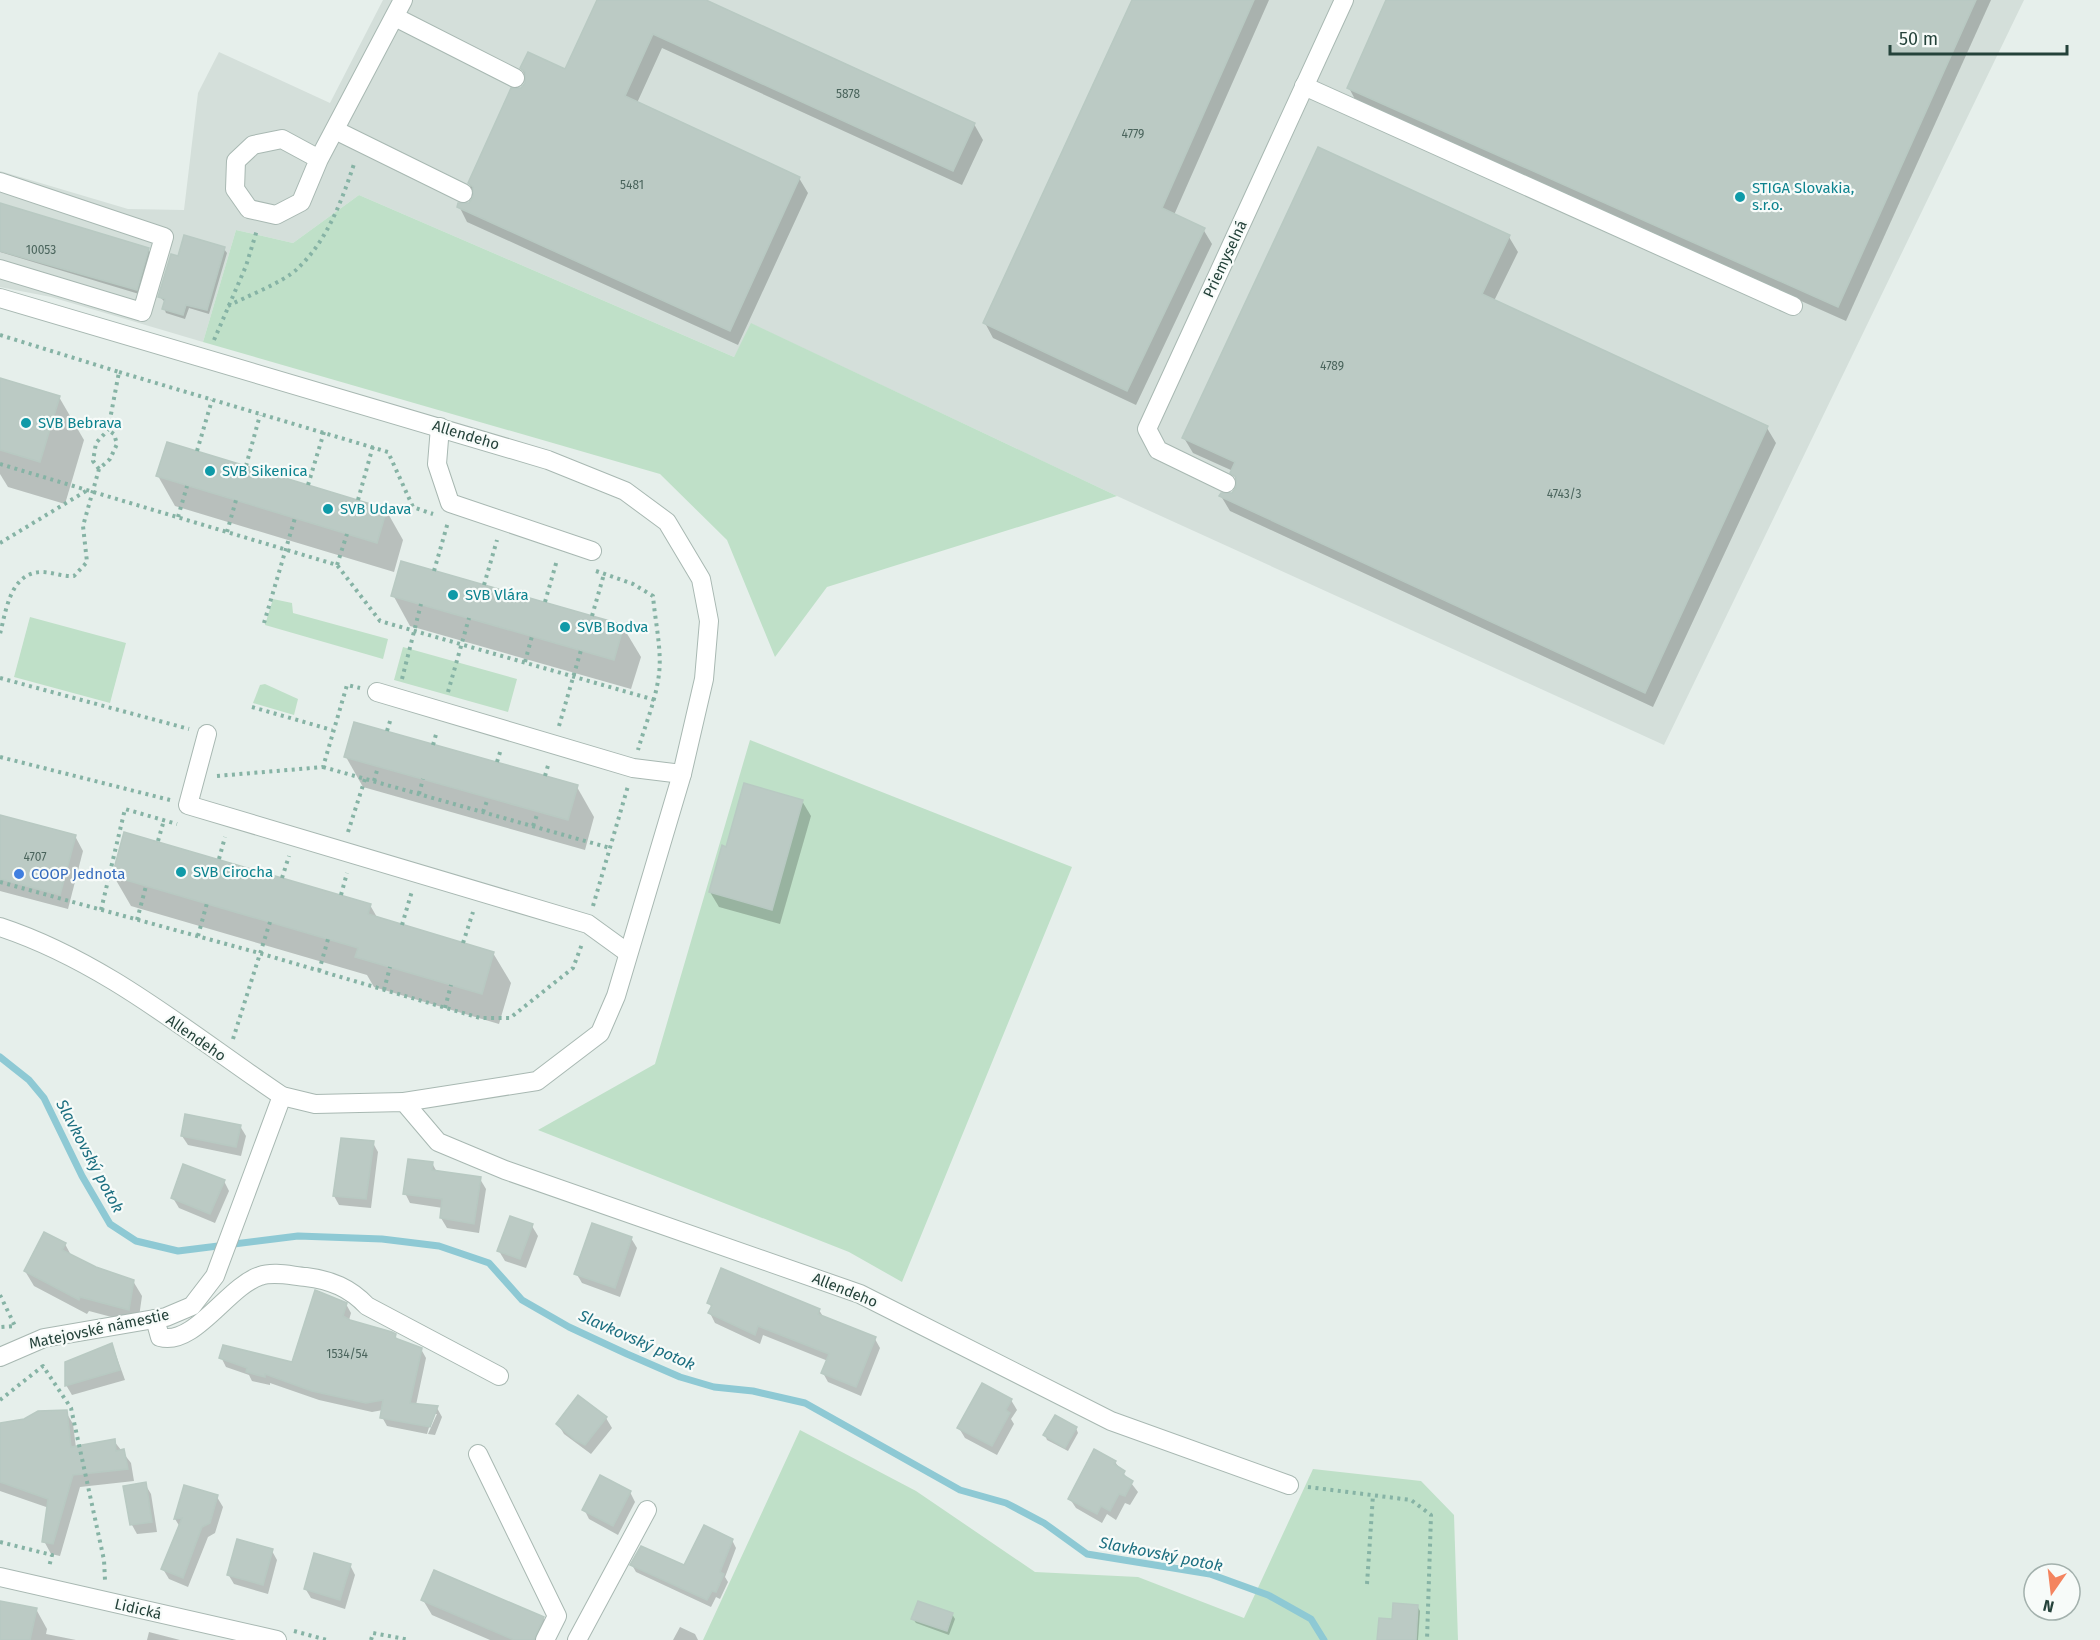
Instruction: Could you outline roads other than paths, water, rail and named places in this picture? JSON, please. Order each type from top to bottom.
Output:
[{"type":"street","points":[[319,159],[282,139],[253,145],[236,161],[236,189],[249,209],[276,215],[301,202],[319,159],[403,0]]},
{"type":"street","name":"Priemyselná","points":[[1226,483],[1158,450],[1147,429],[1344,0]]},
{"type":"street","points":[[395,17],[515,78]]},
{"type":"street","points":[[1304,86],[1793,306]]},
{"type":"street","points":[[335,130],[463,194]]},
{"type":"street","points":[[0,182],[164,237],[142,312],[146,340]]},
{"type":"street","points":[[0,269],[142,312]]},
{"type":"street","name":"Allendeho","points":[[0,298],[548,460],[625,491],[667,522],[701,579],[709,621],[704,680],[682,774],[616,996],[600,1033],[537,1081],[404,1102],[315,1104],[282,1096],[107,975],[58,951],[0,927]]},
{"type":"street","points":[[440,427],[437,464],[450,503],[588,559]]},
{"type":"street","points":[[377,692],[633,768],[682,774]]},
{"type":"street","points":[[207,734],[188,805],[343,849],[588,924],[628,953]]},
{"type":"street","name":"Matejovské námestie","points":[[2,1355],[44,1338],[154,1319],[192,1306],[215,1276],[282,1096]]},
{"type":"street","name":"Allendeho","points":[[404,1102],[438,1142],[505,1170],[706,1238],[860,1294],[1111,1421],[1289,1485]]},
{"type":"street","points":[[154,1319],[160,1337],[166,1339],[191,1330],[248,1281],[262,1275],[277,1274],[320,1279],[352,1290],[367,1306],[499,1376]]},
{"type":"street","points":[[477,1454],[557,1616],[545,1640]]},
{"type":"street","points":[[577,1640],[647,1510]]},
{"type":"street","name":"Lidická","points":[[0,1577],[274,1640]]},
{"type":"waterway","name":"Slavkovský potok","points":[[0,1057],[29,1080],[44,1098],[82,1176],[110,1224],[136,1241],[178,1251],[298,1236],[382,1239],[439,1246],[489,1263],[522,1300],[569,1327],[627,1354],[680,1377],[714,1387],[753,1391],[805,1403],[960,1490],[1006,1503],[1044,1523],[1087,1554],[1210,1574],[1268,1595],[1311,1619],[1324,1640]]},
{"type":"place","name":"STIGA Slovakia, s.r.o.","points":[[1740,197]]},
{"type":"place","name":"SVB Bebrava","points":[[26,423]]},
{"type":"place","name":"SVB Sikenica","points":[[210,471]]},
{"type":"place","name":"SVB Udava","points":[[328,509]]},
{"type":"place","name":"SVB Vlára","points":[[453,595]]},
{"type":"place","name":"SVB Bodva","points":[[565,627]]},
{"type":"place","name":"SVB Cirocha","points":[[181,872]]},
{"type":"place","name":"COOP Jednota","points":[[19,874]]}]
